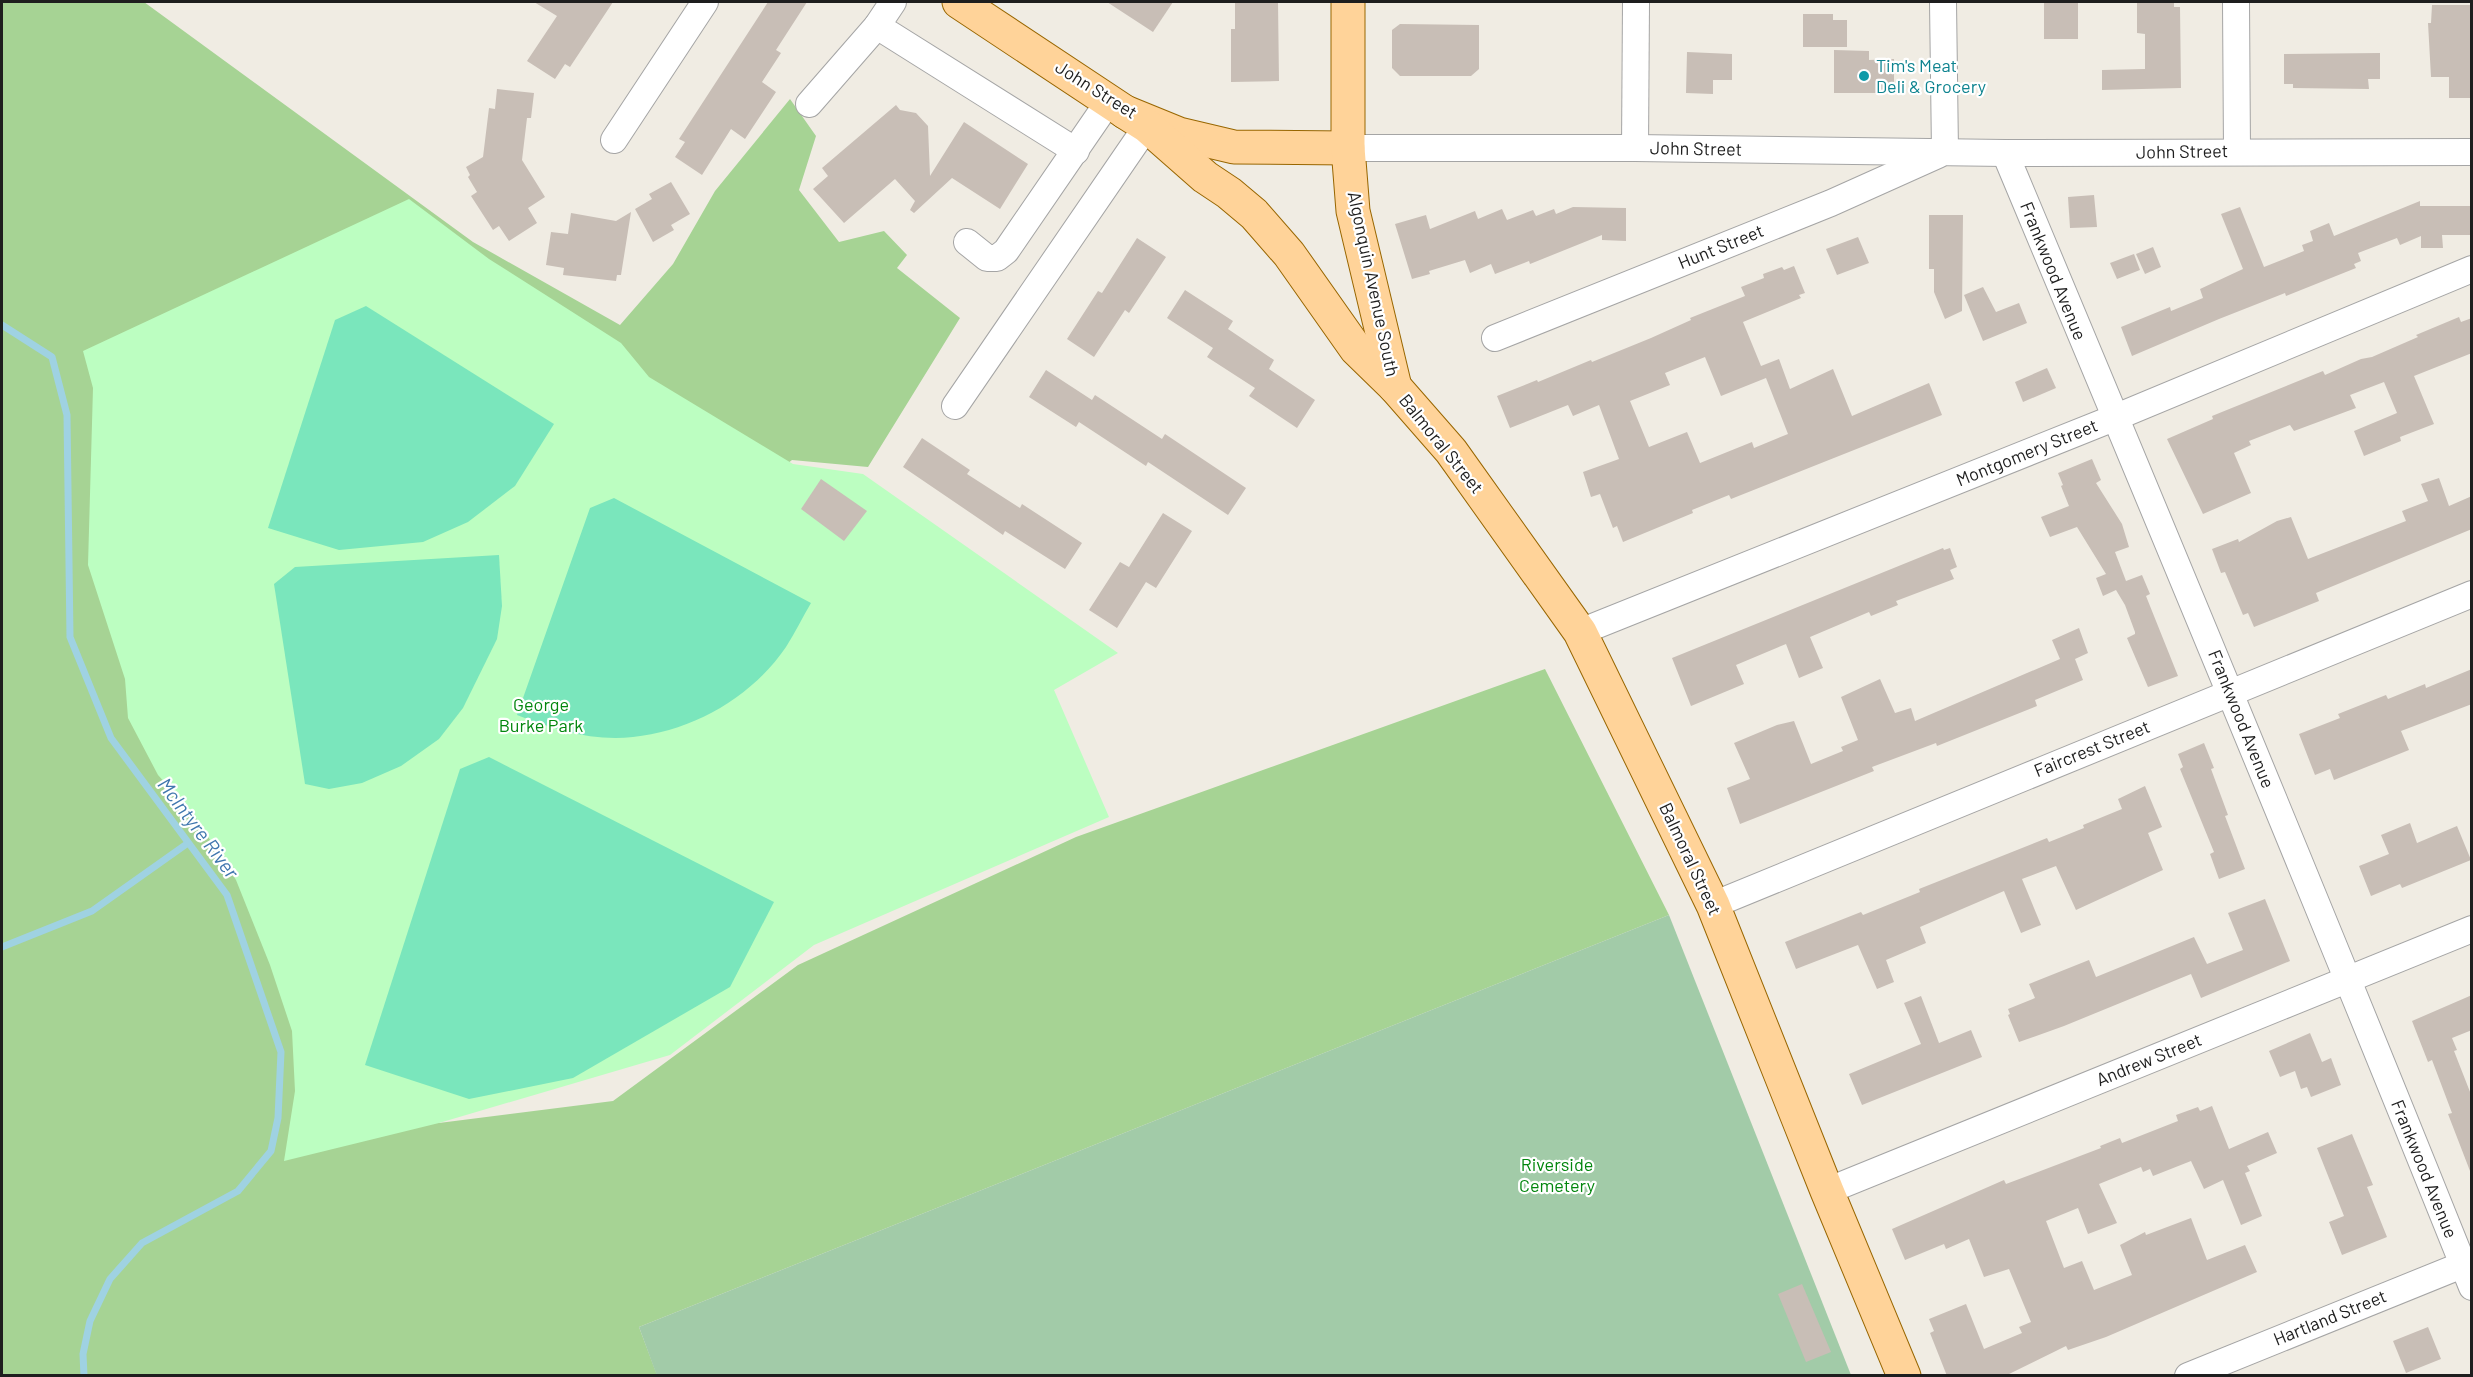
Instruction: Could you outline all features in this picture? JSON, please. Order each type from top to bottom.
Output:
[{"type":"main road","name":"John Street","points":[[959,2],[1127,113],[1179,134],[1234,147],[1348,148]]},
{"type":"main road","name":"Algonquin Avenue South","points":[[1348,2],[1348,148],[1353,211],[1395,387]]},
{"type":"main road","name":"Balmoral Street","points":[[1127,113],[1254,214],[1289,254],[1356,349],[1395,387],[1451,451],[1580,632],[1713,905],[1827,1191],[1904,1376]]},
{"type":"street","points":[[614,140],[705,2]]},
{"type":"street","points":[[809,104],[878,26],[893,2]]},
{"type":"street","points":[[1635,148],[1636,2]]},
{"type":"street","points":[[1942,2],[1945,152]]},
{"type":"street","points":[[2236,2],[2237,151]]},
{"type":"street","points":[[878,26],[1076,151]]},
{"type":"street","points":[[966,242],[987,258],[997,258],[1006,251],[1076,151],[1127,113]]},
{"type":"street","points":[[955,406],[1127,113]]},
{"type":"street","name":"John Street","points":[[1348,148],[1635,148],[2005,153],[2472,152]]},
{"type":"street","name":"Hunt Street","points":[[1495,338],[1831,203],[1945,152]]},
{"type":"street","name":"Frankwood Avenue","points":[[2005,153],[2114,418],[2231,691],[2347,979],[2469,1271]]},
{"type":"street","name":"Montgomery Street","points":[[1580,632],[2114,418],[2472,269]]},
{"type":"street","name":"Faircrest Street","points":[[1713,905],[2472,594]]},
{"type":"street","name":"Andrew Street","points":[[1827,1191],[2472,929]]},
{"type":"street","name":"Hartland Street","points":[[2188,1376],[2469,1271]]},
{"type":"green space","points":[[2,2],[144,2],[473,242],[620,325],[673,264],[715,191],[790,99],[816,136],[799,190],[839,242],[884,231],[907,255],[897,268],[960,318],[868,467],[792,460],[764,482],[439,1123],[613,1101],[798,965],[1076,837],[1545,669],[1669,915],[639,1327],[657,1375],[2,1376]]},
{"type":"green space","name":"George Burke Park","points":[[409,199],[489,259],[621,343],[649,377],[793,464],[863,474],[1118,653],[1054,690],[1109,817],[814,945],[670,1055],[439,1123],[284,1161],[295,1091],[292,1031],[270,965],[236,880],[194,815],[158,775],[128,718],[125,679],[88,565],[93,388],[83,351]]},
{"type":"green space","points":[[366,306],[554,424],[515,486],[468,522],[423,542],[339,550],[268,528],[335,320]]},
{"type":"green space","points":[[614,498],[811,603],[786,647],[772,665],[738,696],[699,719],[677,727],[633,737],[603,738],[574,733],[517,715],[590,508]]},
{"type":"green space","points":[[499,555],[502,606],[497,639],[463,708],[439,739],[401,766],[362,783],[329,789],[305,784],[274,584],[295,567]]},
{"type":"green space","points":[[489,757],[774,902],[730,987],[573,1078],[469,1099],[365,1065],[460,769]]},
{"type":"green space","name":"Riverside Cemetery","points":[[1669,915],[1851,1375],[657,1376],[639,1327]]},
{"type":"building","points":[[534,2],[613,2],[570,67],[565,64],[555,79],[527,61],[557,16]]},
{"type":"building","points":[[768,2],[807,2],[776,50],[781,53],[762,82],[776,92],[745,139],[731,129],[702,175],[675,157],[685,142],[679,139]]},
{"type":"building","points":[[1107,2],[1173,2],[1153,32]]},
{"type":"building","points":[[1235,2],[1278,2],[1279,81],[1231,82],[1231,29],[1235,29]]},
{"type":"building","points":[[2044,2],[2078,2],[2078,39],[2044,39]]},
{"type":"building","points":[[2137,2],[2174,2],[2174,7],[2180,7],[2181,88],[2102,90],[2102,70],[2145,69],[2145,34],[2137,33]]},
{"type":"building","points":[[2432,5],[2472,5],[2472,98],[2449,98],[2449,77],[2431,77],[2428,23],[2431,23]]},
{"type":"building","points":[[1803,14],[1833,14],[1833,20],[1847,20],[1847,47],[1803,47]]},
{"type":"building","points":[[1400,24],[1479,25],[1479,69],[1471,76],[1400,76],[1392,68],[1392,30]]},
{"type":"building","name":"Tim's Meat Deli & Grocery","points":[[1834,50],[1869,51],[1869,60],[1894,59],[1894,93],[1834,93]]},
{"type":"building","points":[[1687,52],[1732,54],[1732,80],[1713,80],[1713,94],[1686,93]]},
{"type":"building","points":[[2380,53],[2380,79],[2368,79],[2369,89],[2293,88],[2293,84],[2284,84],[2284,54]]},
{"type":"building","points":[[497,89],[534,93],[531,118],[527,118],[522,160],[545,197],[528,208],[537,223],[509,241],[499,226],[493,230],[471,196],[477,192],[468,177],[470,175],[466,167],[483,157],[489,108],[495,109]]},
{"type":"building","points":[[896,105],[900,110],[916,113],[928,126],[930,176],[964,122],[1028,164],[1000,209],[952,178],[914,213],[910,210],[915,201],[895,179],[844,223],[813,189],[828,176],[822,168]]},
{"type":"building","points":[[671,182],[690,214],[671,225],[674,230],[653,242],[635,209],[652,199],[649,194]]},
{"type":"building","points":[[2094,195],[2097,227],[2070,228],[2068,197]]},
{"type":"building","points":[[2420,201],[2420,206],[2472,206],[2472,235],[2442,235],[2443,248],[2421,248],[2421,236],[2400,245],[2397,238],[2358,253],[2361,261],[2354,264],[2356,268],[2286,296],[2285,293],[2132,356],[2121,327],[2170,307],[2171,311],[2203,298],[2200,289],[2243,269],[2221,214],[2240,207],[2264,267],[2304,251],[2302,245],[2313,241],[2310,231],[2329,223],[2334,236]]},
{"type":"building","points":[[1573,207],[1626,208],[1626,241],[1602,240],[1602,235],[1530,264],[1529,261],[1495,274],[1491,264],[1470,273],[1465,260],[1412,279],[1395,224],[1426,215],[1430,229],[1475,211],[1478,219],[1502,209],[1507,220],[1533,210],[1536,216],[1554,209],[1556,214]]},
{"type":"building","points":[[631,212],[621,275],[617,275],[616,281],[563,275],[564,268],[546,265],[551,232],[568,234],[571,213],[616,221]]},
{"type":"building","points":[[1929,215],[1963,215],[1962,311],[1945,319],[1934,292],[1934,269],[1929,269]]},
{"type":"building","points":[[1858,237],[1869,263],[1837,275],[1826,249]]},
{"type":"building","points":[[1137,238],[1166,257],[1129,313],[1125,310],[1094,357],[1067,339],[1098,291],[1102,293]]},
{"type":"building","points":[[2153,247],[2161,267],[2145,274],[2136,254]]},
{"type":"building","points":[[2134,254],[2140,270],[2117,279],[2110,263]]},
{"type":"building","points":[[1794,266],[1805,293],[1799,295],[1801,298],[1743,322],[1761,366],[1779,359],[1790,389],[1833,369],[1852,416],[1929,383],[1942,415],[1731,499],[1729,495],[1692,510],[1693,513],[1623,542],[1617,526],[1613,528],[1600,494],[1591,497],[1583,472],[1619,459],[1599,405],[1573,416],[1568,405],[1510,428],[1497,396],[1651,338],[1691,320],[1690,318],[1745,296],[1741,287],[1764,278],[1763,274],[1782,267],[1784,270]],"holes":[[[1705,357],[1721,396],[1766,378],[1788,434],[1754,448],[1752,442],[1700,463],[1687,432],[1649,447],[1630,401],[1670,385],[1665,373]]]},
{"type":"building","points":[[1983,287],[1996,312],[2019,303],[2027,323],[1983,341],[1964,295]]},
{"type":"building","points":[[1185,290],[1233,321],[1228,329],[1274,360],[1269,369],[1315,400],[1297,428],[1249,396],[1255,388],[1207,357],[1213,348],[1167,318]]},
{"type":"building","points":[[2459,317],[2461,322],[2472,318],[2472,353],[2414,376],[2434,424],[2400,437],[2401,441],[2364,456],[2354,431],[2397,413],[2384,382],[2350,395],[2356,408],[2294,431],[2290,425],[2249,441],[2251,445],[2234,453],[2251,493],[2203,514],[2167,439],[2213,419],[2212,416],[2323,371],[2325,375],[2361,359],[2372,357]]},
{"type":"building","points":[[2047,368],[2056,388],[2023,402],[2015,382]]},
{"type":"building","points":[[1046,370],[1092,400],[1095,395],[1162,439],[1165,434],[1246,488],[1228,515],[1148,462],[1146,466],[1079,422],[1076,427],[1029,397]]},
{"type":"building","points":[[922,438],[970,470],[967,474],[1020,508],[1022,504],[1082,543],[1065,569],[1005,531],[1003,535],[903,467]]},
{"type":"building","points":[[2092,459],[2101,480],[2096,483],[2122,524],[2129,547],[2115,552],[2126,581],[2142,575],[2150,594],[2146,596],[2178,676],[2148,687],[2127,638],[2135,632],[2125,605],[2116,590],[2103,596],[2096,578],[2106,574],[2077,527],[2050,537],[2041,517],[2069,506],[2058,473]]},
{"type":"building","points":[[2439,478],[2449,506],[2472,496],[2472,529],[2316,593],[2319,601],[2254,627],[2248,613],[2243,615],[2225,572],[2221,573],[2212,549],[2238,539],[2239,542],[2277,521],[2291,517],[2308,559],[2406,521],[2402,511],[2428,501],[2421,484]]},
{"type":"building","points":[[821,479],[867,511],[844,541],[801,509]]},
{"type":"building","points":[[1163,513],[1192,531],[1156,588],[1146,582],[1117,628],[1089,610],[1120,562],[1129,567]]},
{"type":"building","points":[[1943,548],[1944,550],[1950,548],[1957,567],[1950,570],[1954,579],[1896,601],[1898,605],[1871,616],[1869,612],[1810,637],[1823,668],[1799,678],[1786,644],[1736,665],[1744,684],[1691,706],[1672,658]]},
{"type":"building","points":[[2079,628],[2088,653],[2075,659],[2083,680],[2035,700],[2037,706],[1937,746],[1936,743],[1872,767],[1874,771],[1740,824],[1727,788],[1750,779],[1734,743],[1777,725],[1794,721],[1811,764],[1843,751],[1841,747],[1858,740],[1841,697],[1880,679],[1895,713],[1911,708],[1915,721],[2060,659],[2052,640]]},
{"type":"building","points":[[2472,669],[2472,704],[2401,731],[2409,750],[2334,780],[2330,769],[2315,775],[2299,734],[2340,718],[2338,714],[2386,695],[2388,699],[2425,684],[2426,688]]},
{"type":"building","points":[[2204,743],[2228,815],[2225,816],[2245,869],[2219,879],[2210,854],[2214,852],[2180,769],[2183,767],[2178,754]]},
{"type":"building","points":[[2145,786],[2162,827],[2148,833],[2163,870],[2076,910],[2056,866],[2022,879],[2041,925],[2021,933],[2004,891],[1920,927],[1926,943],[1886,960],[1894,982],[1877,989],[1858,945],[1796,969],[1785,942],[1861,912],[1863,915],[1920,892],[1919,889],[2047,838],[2049,842],[2084,828],[2083,825],[2122,809],[2118,799]]},
{"type":"building","points":[[2410,823],[2417,843],[2457,826],[2471,860],[2402,888],[2400,884],[2371,896],[2359,866],[2389,854],[2381,835]]},
{"type":"building","points":[[2265,899],[2290,961],[2201,998],[2191,974],[2019,1042],[2008,1015],[2010,1014],[2008,1009],[2035,998],[2029,984],[2089,960],[2096,977],[2194,937],[2207,964],[2243,950],[2228,913]]},
{"type":"building","points":[[2472,995],[2472,1030],[2452,1038],[2457,1050],[2454,1051],[2472,1097],[2470,1171],[2448,1114],[2452,1113],[2432,1060],[2428,1062],[2412,1021]]},
{"type":"building","points":[[1921,996],[1939,1043],[1971,1030],[1982,1057],[1862,1105],[1849,1074],[1921,1044],[1904,1003]]},
{"type":"building","points":[[2310,1033],[2322,1062],[2331,1058],[2341,1085],[2311,1097],[2307,1087],[2301,1089],[2295,1071],[2280,1077],[2269,1051]]},
{"type":"building","points":[[2212,1106],[2229,1149],[2268,1132],[2277,1153],[2247,1166],[2250,1171],[2245,1173],[2262,1216],[2241,1225],[2223,1180],[2204,1189],[2191,1161],[2153,1176],[2150,1169],[2143,1172],[2141,1167],[2099,1184],[2117,1223],[2088,1234],[2078,1208],[2046,1221],[2064,1268],[2082,1261],[2094,1290],[2132,1275],[2120,1245],[2145,1232],[2146,1235],[2191,1218],[2207,1260],[2245,1245],[2257,1272],[2106,1337],[2068,1350],[2066,1346],[2005,1376],[1947,1376],[1930,1333],[1934,1331],[1929,1319],[1966,1304],[1984,1349],[2022,1333],[2019,1327],[2031,1322],[2009,1269],[1984,1277],[1969,1239],[1946,1249],[1944,1244],[1905,1260],[1892,1229],[2004,1180],[2006,1184],[2101,1148],[2100,1146],[2120,1138],[2122,1143],[2178,1121],[2176,1115],[2198,1107],[2200,1111]]},
{"type":"building","points":[[2352,1134],[2373,1185],[2367,1187],[2387,1237],[2342,1255],[2329,1222],[2344,1216],[2317,1148]]},
{"type":"building","points":[[1802,1284],[1831,1352],[1806,1362],[1778,1294]]},
{"type":"building","points":[[2428,1327],[2441,1359],[2406,1373],[2393,1341]]},
{"type":"waterway","name":"McIntyre River","points":[[2,325],[52,357],[67,415],[70,637],[111,738],[227,895],[281,1052],[278,1118],[271,1151],[238,1191],[142,1243],[110,1279],[90,1321],[83,1354],[84,1376]]},
{"type":"waterway","points":[[2,947],[92,911],[188,843]]},
{"type":"place","name":"Tim's Meat Deli & Grocery","points":[[1864,76]]}]
